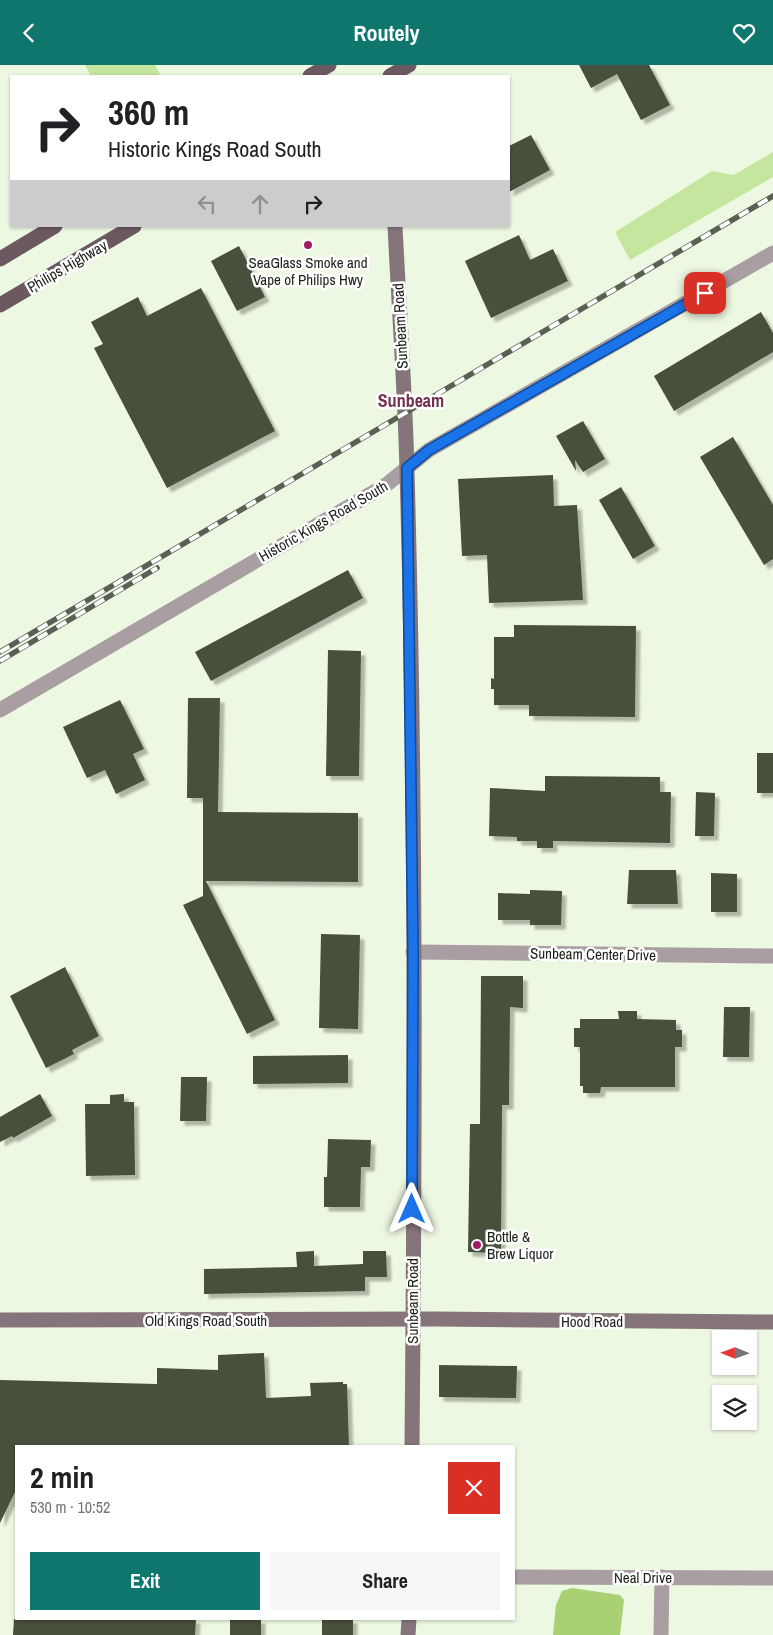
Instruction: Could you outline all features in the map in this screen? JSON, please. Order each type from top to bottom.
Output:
[{"type":"main road","points":[[312,75],[329,65]]},
{"type":"main road","points":[[391,75],[409,65]]},
{"type":"main road","points":[[0,259],[53,227]]},
{"type":"main road","name":"Philips Highway","points":[[0,305],[132,227]]},
{"type":"street","name":"Sunbeam Road","points":[[395,227],[407,468],[413,952],[412,1445]]},
{"type":"street","name":"Historic Kings Road South","points":[[0,710],[386,485],[429,450],[773,253]]},
{"type":"street","name":"Sunbeam Center Drive","points":[[413,952],[773,956]]},
{"type":"street","name":"Old Kings Road South","points":[[0,1320],[412,1320]]},
{"type":"street","name":"Hood Road","points":[[412,1320],[773,1322]]},
{"type":"street","name":"Neal Drive","points":[[515,1577],[773,1577]]},
{"type":"street","points":[[661,1635],[662,1577]]},
{"type":"street","points":[[408,1635],[409,1620]]},
{"type":"shaded area","points":[[85,65],[155,65],[160,75],[90,75]]},
{"type":"shaded area","points":[[773,152],[773,177],[630,260],[615,232],[712,171],[734,175]]},
{"type":"shaded area","points":[[572,1588],[620,1595],[624,1600],[620,1635],[553,1635],[556,1605],[562,1591]]},
{"type":"building","points":[[579,65],[649,65],[670,105],[641,120],[617,74],[591,88]]},
{"type":"building","points":[[531,135],[550,170],[510,191],[510,146]]},
{"type":"building","points":[[519,235],[530,260],[553,249],[568,281],[491,318],[465,261]]},
{"type":"building","points":[[239,246],[265,297],[237,311],[211,261]]},
{"type":"building","points":[[201,288],[275,431],[167,488],[94,348],[103,344],[91,322],[138,297],[147,316]]},
{"type":"building","points":[[761,312],[773,333],[773,352],[674,411],[654,376]]},
{"type":"building","points":[[583,421],[605,459],[583,472],[575,460],[576,471],[556,436]]},
{"type":"building","points":[[733,437],[773,505],[773,559],[764,565],[700,457]]},
{"type":"building","points":[[553,475],[554,506],[577,505],[583,600],[489,603],[487,555],[462,556],[458,479]]},
{"type":"building","points":[[621,487],[655,546],[633,559],[599,500]]},
{"type":"building","points":[[348,570],[363,598],[211,681],[195,652]]},
{"type":"building","points":[[514,625],[636,626],[635,717],[529,716],[529,705],[494,705],[494,689],[491,689],[491,678],[494,679],[494,637],[514,637]]},
{"type":"building","points":[[328,650],[361,651],[359,776],[326,776]]},
{"type":"building","points":[[188,698],[220,698],[218,812],[358,813],[358,882],[206,881],[275,1020],[247,1034],[183,905],[203,896],[203,798],[187,798]]},
{"type":"building","points":[[120,700],[144,749],[133,754],[145,780],[116,794],[105,770],[87,778],[63,727]]},
{"type":"building","points":[[757,753],[773,753],[773,793],[757,793]]},
{"type":"building","points":[[545,776],[660,777],[660,792],[671,792],[670,843],[553,841],[553,848],[537,848],[537,841],[517,841],[517,837],[489,836],[490,788],[545,791]]},
{"type":"building","points":[[696,792],[715,793],[714,836],[695,836]]},
{"type":"building","points":[[629,870],[676,870],[678,904],[627,904]]},
{"type":"building","points":[[711,873],[737,874],[737,912],[711,912]]},
{"type":"building","points":[[530,890],[562,891],[561,925],[530,925],[530,920],[498,920],[498,893],[530,894]]},
{"type":"building","points":[[321,934],[360,935],[358,1029],[319,1028]]},
{"type":"building","points":[[65,967],[99,1036],[72,1050],[74,1054],[46,1068],[10,996]]},
{"type":"building","points":[[481,976],[523,976],[523,1008],[510,1007],[509,1105],[502,1105],[501,1253],[468,1252],[470,1124],[480,1124]]},
{"type":"building","points":[[724,1007],[750,1007],[749,1057],[723,1057]]},
{"type":"building","points":[[618,1011],[637,1011],[637,1019],[676,1020],[676,1030],[682,1030],[682,1047],[675,1047],[675,1087],[601,1087],[600,1093],[583,1093],[583,1086],[580,1086],[580,1047],[574,1047],[574,1028],[580,1028],[580,1019],[619,1019]]},
{"type":"building","points":[[348,1055],[348,1083],[253,1084],[253,1056]]},
{"type":"building","points":[[181,1077],[207,1077],[206,1121],[180,1121]]},
{"type":"building","points":[[40,1094],[52,1116],[13,1138],[12,1136],[0,1142],[0,1117]]},
{"type":"building","points":[[124,1094],[124,1102],[134,1102],[135,1175],[86,1176],[85,1104],[110,1104],[110,1095]]},
{"type":"building","points":[[328,1139],[371,1140],[370,1167],[361,1167],[360,1207],[324,1207],[324,1177],[327,1177]]},
{"type":"building","points":[[314,1251],[314,1266],[363,1264],[363,1251],[386,1251],[387,1277],[365,1277],[365,1291],[204,1294],[204,1269],[297,1267],[296,1252]]},
{"type":"building","points":[[264,1353],[266,1398],[311,1396],[310,1383],[343,1382],[343,1384],[347,1384],[349,1445],[15,1445],[15,1492],[0,1523],[0,1380],[157,1384],[157,1368],[218,1370],[218,1355]]},
{"type":"building","points":[[439,1365],[517,1366],[516,1398],[439,1397]]},
{"type":"building","points":[[14,1619],[196,1620],[195,1635],[13,1635]]},
{"type":"building","points":[[230,1620],[261,1620],[261,1635],[230,1635]]},
{"type":"building","points":[[322,1620],[353,1620],[353,1635],[322,1635]]},
{"type":"railway","points":[[0,652],[773,196]]},
{"type":"railway","points":[[0,661],[157,568]]},
{"type":"place","name":"SeaGlass Smoke and Vape of Philips Hwy","points":[[308,245]]},
{"type":"place","name":"Bottle & Brew Liquor","points":[[477,1245]]},
{"type":"district","name":"Sunbeam","points":[[411,400]]},
{"type":"route","points":[[412,1209],[413,952],[407,468],[429,450],[512,405],[705,293]]}]
